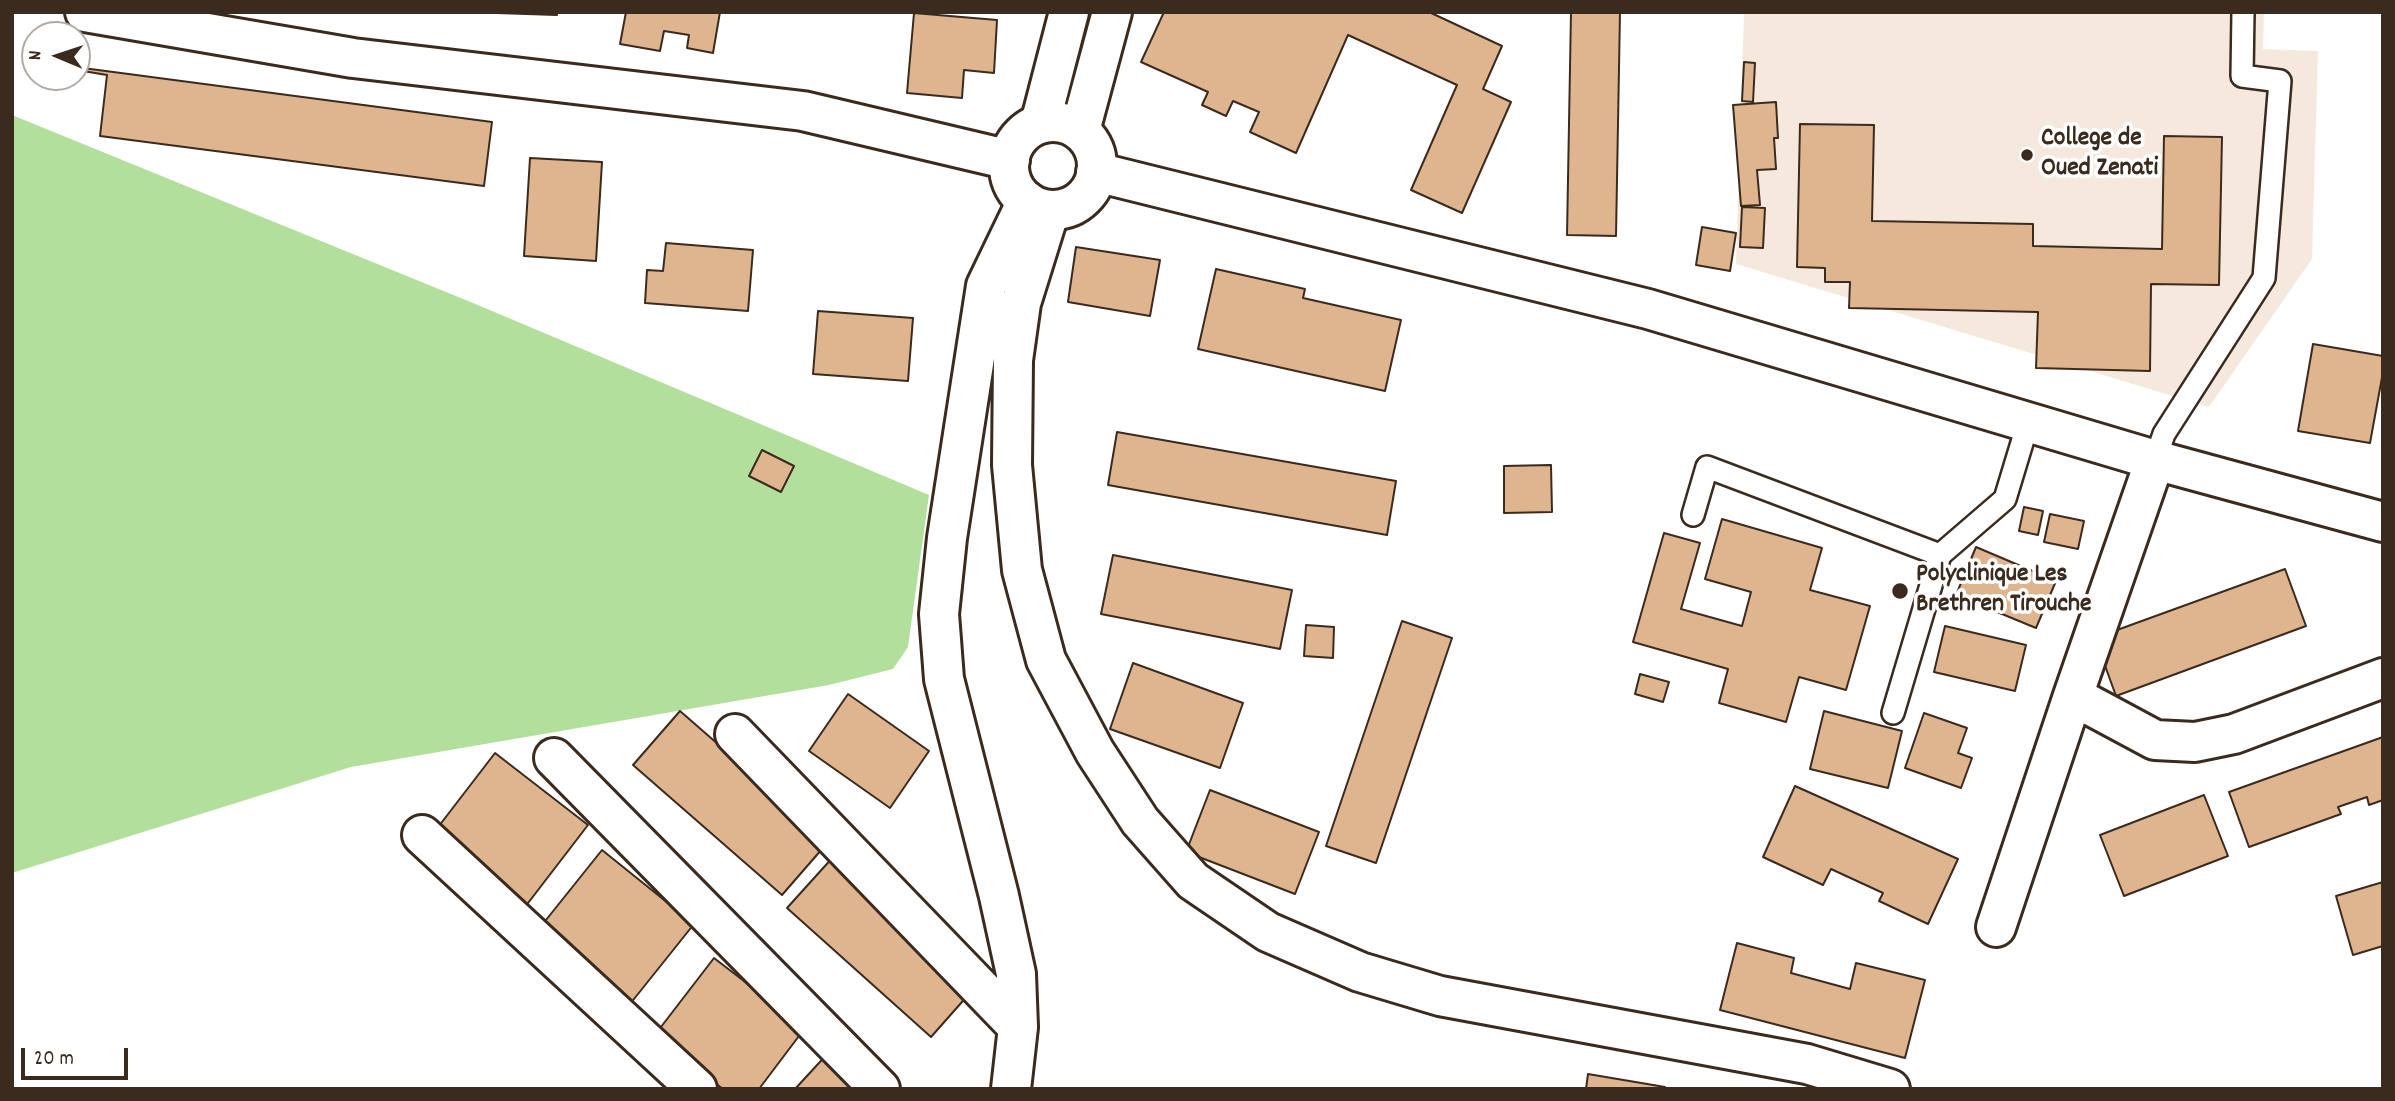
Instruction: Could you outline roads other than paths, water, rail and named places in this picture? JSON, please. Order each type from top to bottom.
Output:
[{"type":"street","points":[[85,12],[353,58],[803,111],[1010,160]]},
{"type":"street","points":[[1040,124],[1069,12]]},
{"type":"street","points":[[1080,131],[1112,12]]},
{"type":"street","points":[[1055,121],[1070,125],[1091,143],[1096,157],[1096,173],[1090,190],[1079,201],[1065,208],[1038,205],[1016,190],[1010,176],[1010,160],[1016,142],[1026,130],[1040,124],[1055,121]]},
{"type":"street","points":[[1096,173],[1648,309],[2155,460],[2383,522]]},
{"type":"street","points":[[1011,1089],[1018,1027],[1016,975],[999,896],[944,679],[939,614],[947,538],[986,286],[1038,205]]},
{"type":"street","points":[[1038,205],[1013,360],[1012,465],[1021,570],[1046,660],[1095,752],[1140,821],[1194,881],[1268,932],[1360,972],[1440,996],[1807,1064],[1890,1089]]},
{"type":"street","points":[[1996,926],[2155,460]]},
{"type":"street","points":[[2073,696],[2155,740],[2195,742],[2234,734],[2383,678]]},
{"type":"street","points":[[735,734],[1018,1027]]},
{"type":"street","points":[[554,758],[880,1089]]},
{"type":"street","points":[[422,835],[697,1089]]},
{"type":"lane","points":[[2155,460],[2164,434],[2264,278],[2280,81],[2242,76],[2243,12]]},
{"type":"lane","points":[[1893,713],[1940,555],[2005,499],[2028,422]]},
{"type":"lane","points":[[1693,515],[1707,467],[1940,555]]},
{"type":"place","name":"College de Oued Zenati","points":[[2027,155]]},
{"type":"place","name":"Polyclinique Les Brethren Tirouche","points":[[1900,591]]}]
